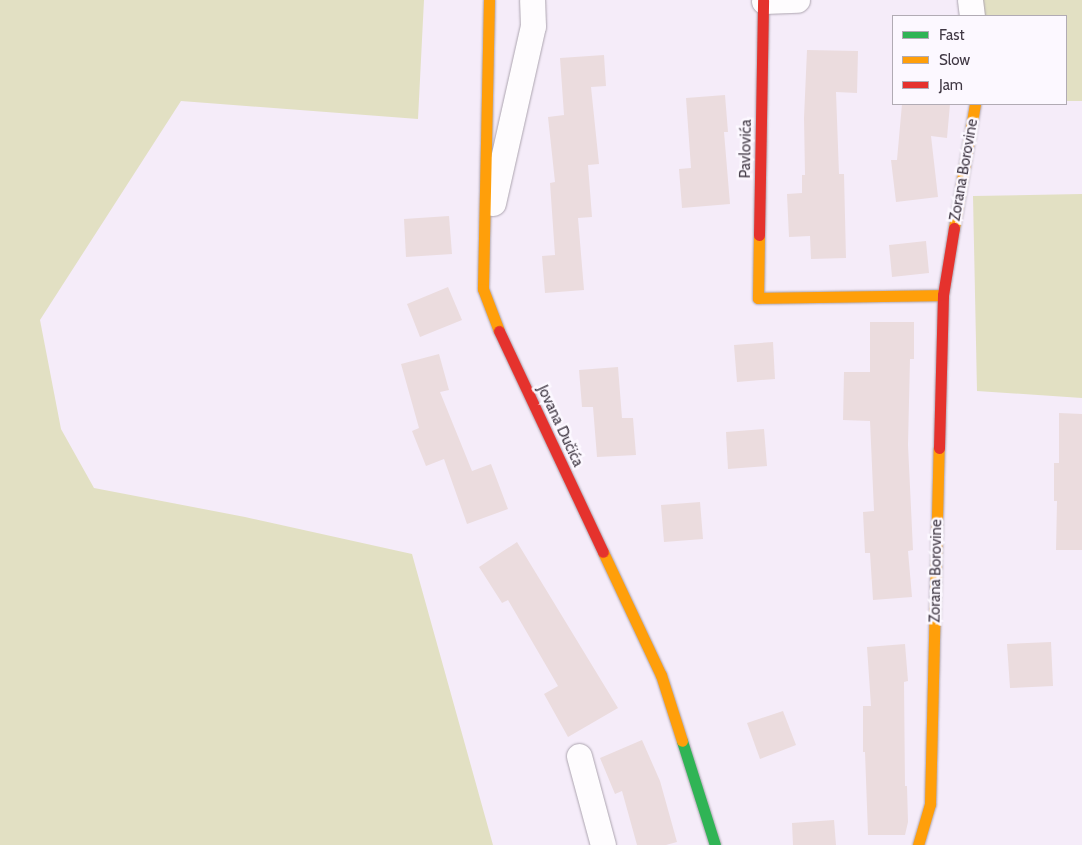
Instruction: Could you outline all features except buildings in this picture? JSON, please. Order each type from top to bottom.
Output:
[{"type":"street","name":"Jovana Dučića","points":[[489,0],[483,288],[499,332],[661,675],[715,845]]},
{"type":"street","points":[[485,235],[533,26],[532,0]]},
{"type":"street","points":[[764,0],[797,0]]},
{"type":"street","name":"Pavlovića","points":[[764,0],[758,298],[943,295]]},
{"type":"street","points":[[970,0],[972,15]]},
{"type":"street","name":"Zorana Borovine","points":[[918,845],[930,804],[943,295],[975,105]]},
{"type":"street","points":[[579,756],[604,845]]},
{"type":"shaded area","points":[[0,0],[424,0],[418,119],[181,101],[40,320],[61,429],[94,488],[245,517],[412,554],[493,845],[0,845]]},
{"type":"shaded area","points":[[983,0],[1082,0],[1082,101],[1067,101],[1067,15],[984,15]]},
{"type":"shaded area","points":[[1082,194],[1082,398],[977,391],[973,196]]},
{"type":"traffic: fast","points":[[682,741],[715,845]]},
{"type":"traffic: slow","points":[[489,0],[483,289],[499,331]]},
{"type":"traffic: slow","points":[[954,228],[975,105]]},
{"type":"traffic: slow","points":[[759,235],[758,298],[943,295]]},
{"type":"traffic: slow","points":[[918,845],[930,804],[939,448]]},
{"type":"traffic: slow","points":[[603,552],[661,675],[682,741]]},
{"type":"traffic: jam","points":[[759,235],[763,0]]},
{"type":"traffic: jam","points":[[939,448],[943,295],[954,228]]},
{"type":"traffic: jam","points":[[499,331],[603,552]]}]
